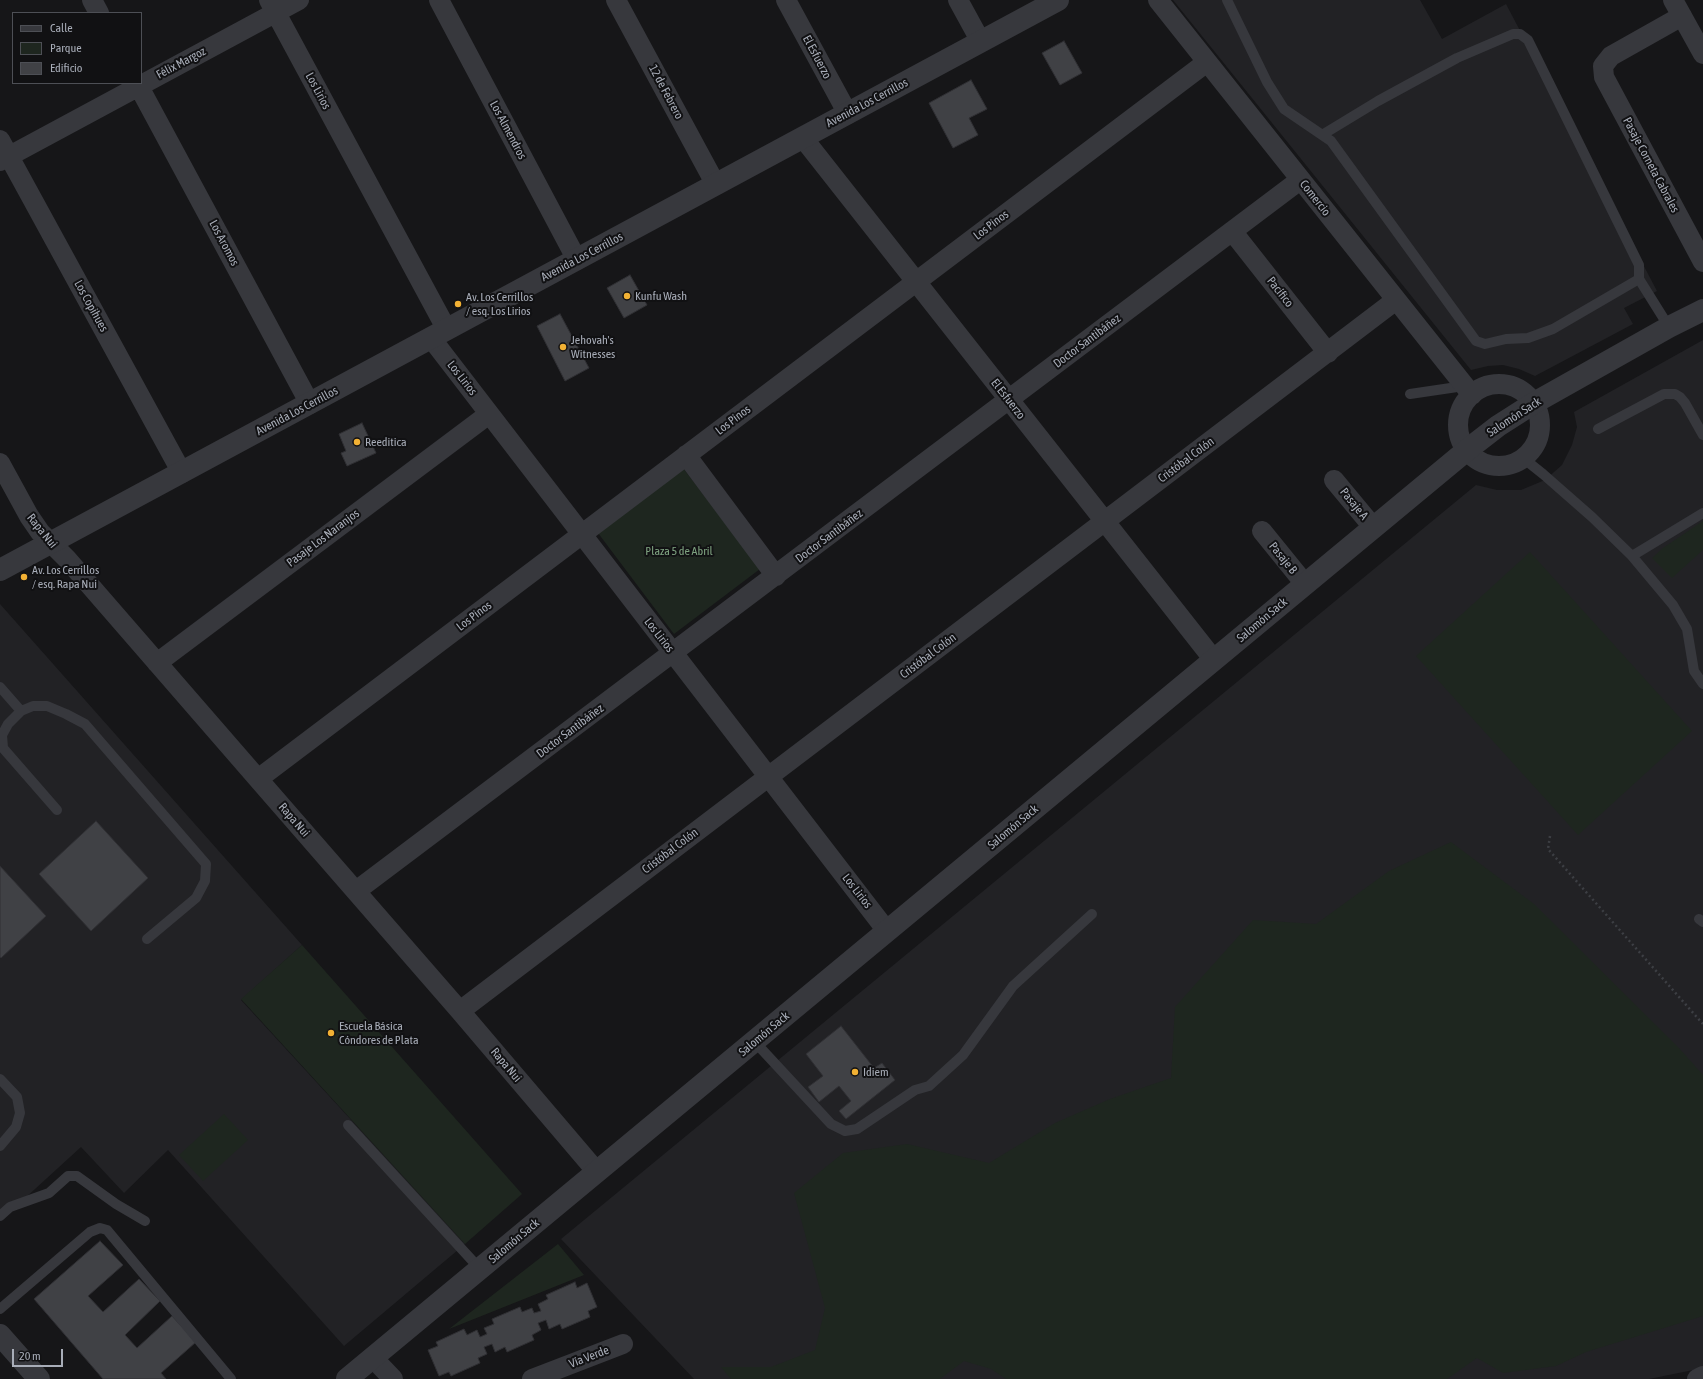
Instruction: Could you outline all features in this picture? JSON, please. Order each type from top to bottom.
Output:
[{"type":"street","points":[[92,0],[98,12]]},
{"type":"street","name":"Félix Margoz","points":[[142,83],[272,6],[299,0]]},
{"type":"street","name":"Los Almendros","points":[[439,0],[577,260]]},
{"type":"street","name":"12 de Febrero","points":[[616,0],[716,185]]},
{"type":"street","name":"El Esfuerzo","points":[[786,0],[848,114]]},
{"type":"street","points":[[958,0],[981,42]]},
{"type":"street","name":"Avenida Los Cerrillos","points":[[0,570],[51,544],[1058,0]]},
{"type":"street","name":"Comercio","points":[[1158,0],[1468,391]]},
{"type":"street","name":"Los Lirios","points":[[272,6],[439,334],[489,414],[887,931]]},
{"type":"street","points":[[1677,8],[1703,54]]},
{"type":"street","name":"Pasaje Corneta Cabrales","points":[[1677,8],[1611,56],[1603,66],[1604,77],[1703,262]]},
{"type":"street","name":"Los Pinos","points":[[258,779],[1207,62]]},
{"type":"street","name":"Félix Margoz","points":[[3,152],[138,85]]},
{"type":"street","name":"Los Aromos","points":[[138,85],[310,404]]},
{"type":"street","name":"El Esfuerzo","points":[[803,138],[1214,660]]},
{"type":"street","name":"Los Copihues","points":[[3,152],[182,473]]},
{"type":"street","name":"Doctor Santibáñez","points":[[356,891],[674,653],[1300,180]]},
{"type":"street","name":"Pacífico","points":[[1232,231],[1328,353]]},
{"type":"street","name":"Cristóbal Colón","points":[[460,1011],[1396,300]]},
{"type":"street","name":"Salomón Sack","points":[[347,1379],[1467,450],[1498,426],[1534,403],[1669,327],[1703,310]]},
{"type":"street","points":[[1505,384],[1522,390],[1534,403],[1540,420],[1539,437],[1535,445],[1523,458],[1506,465],[1493,465],[1480,462],[1462,443],[1458,426],[1468,391],[1487,386],[1505,384]]},
{"type":"street","name":"Pasaje Los Naranjos","points":[[157,663],[489,414]]},
{"type":"street","points":[[686,455],[776,576]]},
{"type":"street","name":"Rapa Nui","points":[[0,463],[34,524],[51,544],[67,559],[356,891],[597,1172]]},
{"type":"street","name":"Pasaje A","points":[[1334,480],[1373,527]]},
{"type":"street","name":"Pasaje B","points":[[1262,531],[1305,584]]},
{"type":"street","points":[[0,1335],[39,1379]]},
{"type":"street","name":"Vía Verde","points":[[532,1379],[623,1344]]},
{"type":"street","points":[[373,1358],[393,1379]]},
{"type":"street","points":[[1697,1379],[1703,1376]]},
{"type":"lane","points":[[1227,0],[1266,82],[1284,109],[1331,141],[1476,341],[1485,344],[1506,339],[1528,338],[1553,329],[1639,279]]},
{"type":"lane","points":[[1322,135],[1378,101],[1457,58],[1513,34],[1520,34],[1528,40],[1639,264],[1639,279],[1669,327]]},
{"type":"lane","points":[[1410,394],[1468,391]]},
{"type":"lane","points":[[1598,429],[1664,394],[1675,394],[1685,403],[1703,435]]},
{"type":"lane","points":[[1523,458],[1592,517],[1632,556],[1674,606],[1687,629],[1694,671],[1703,684]]},
{"type":"lane","points":[[1632,556],[1703,513]]},
{"type":"lane","points":[[0,687],[21,711]]},
{"type":"lane","points":[[57,810],[3,748],[2,735],[8,724],[21,711],[33,706],[47,706],[84,724],[206,864],[204,881],[196,898],[147,939]]},
{"type":"lane","points":[[754,1041],[831,1124],[845,1131],[857,1129],[915,1090],[929,1086],[963,1055],[1013,986],[1092,914]]},
{"type":"lane","points":[[0,1079],[17,1097],[20,1113],[16,1128],[0,1146]]},
{"type":"lane","points":[[348,1125],[480,1269]]},
{"type":"lane","points":[[0,1216],[10,1207],[50,1193],[68,1176],[76,1176],[116,1204],[145,1221]]},
{"type":"lane","points":[[0,1309],[90,1232],[100,1228],[107,1230],[231,1379]]},
{"type":"path","points":[[1550,836],[1548,849],[1703,1024]]},
{"type":"shaded area","points":[[1173,0],[1420,0],[1442,39],[1506,4],[1657,291],[1624,308],[1633,324],[1535,376],[1519,369],[1503,365],[1488,366],[1471,370]]},
{"type":"shaded area","points":[[1703,340],[1703,1368],[1649,1379],[694,1379],[561,1239],[1476,485],[1497,490],[1521,490],[1545,480],[1562,465],[1572,445],[1577,427],[1574,412]]},
{"type":"shaded area","points":[[0,604],[302,945],[241,1000],[465,1244],[344,1346],[168,1150],[124,1193],[81,1147],[0,1221]]},
{"type":"green space","name":"Plaza 5 de Abril","points":[[683,468],[760,569],[674,634],[598,533]]},
{"type":"green space","points":[[1703,521],[1703,550],[1672,578],[1652,558],[1663,548]]},
{"type":"green space","points":[[1530,552],[1692,731],[1578,835],[1416,656]]},
{"type":"green space","points":[[1451,842],[1534,904],[1679,1048],[1703,1075],[1703,1316],[1586,1352],[1556,1366],[1503,1373],[1477,1358],[1447,1379],[1006,1379],[991,1369],[964,1361],[940,1379],[731,1379],[721,1367],[771,1367],[815,1350],[825,1308],[794,1193],[843,1153],[907,1144],[989,1163],[1055,1123],[1110,1099],[1171,1078],[1175,1007],[1253,920],[1316,924],[1389,871]]},
{"type":"green space","name":"Escuela Básica Cóndores de Plata","points":[[302,945],[522,1194],[465,1244],[241,999]]},
{"type":"green space","points":[[224,1114],[248,1140],[203,1181],[179,1155]]},
{"type":"green space","points":[[558,1244],[584,1275],[449,1329]]},
{"type":"building","points":[[1064,41],[1082,73],[1060,85],[1042,53]]},
{"type":"building","points":[[971,80],[987,109],[969,118],[978,135],[953,148],[929,103]]},
{"type":"building","name":"Kunfu Wash","points":[[630,275],[647,305],[624,318],[607,288]]},
{"type":"building","name":"Jehovah's Witnesses","points":[[560,314],[589,368],[565,381],[537,326]]},
{"type":"building","name":"Reeditica","points":[[362,423],[376,453],[347,466],[341,453],[346,451],[339,434]]},
{"type":"building","points":[[96,821],[148,878],[91,931],[39,874]]},
{"type":"building","points":[[0,866],[46,916],[1,958],[0,957]]},
{"type":"building","name":"Idiem","points":[[841,1026],[874,1068],[882,1063],[895,1080],[846,1119],[839,1111],[851,1101],[839,1086],[819,1102],[808,1087],[823,1076],[806,1054]]},
{"type":"building","points":[[100,1241],[123,1265],[88,1296],[103,1312],[139,1279],[160,1301],[125,1335],[137,1348],[172,1316],[196,1342],[161,1373],[166,1379],[103,1379],[34,1299]]},
{"type":"building","points":[[575,1282],[577,1288],[587,1283],[597,1307],[588,1311],[590,1317],[562,1329],[560,1324],[549,1329],[546,1320],[538,1323],[541,1330],[532,1335],[534,1340],[507,1352],[505,1347],[495,1352],[492,1344],[484,1347],[487,1354],[478,1358],[480,1363],[451,1376],[449,1372],[439,1376],[428,1350],[438,1346],[436,1342],[464,1329],[467,1335],[477,1330],[480,1337],[487,1334],[484,1328],[494,1324],[492,1319],[520,1307],[522,1312],[532,1308],[534,1313],[541,1311],[538,1304],[548,1299],[546,1295]]},
{"type":"place","name":"Kunfu Wash","points":[[627,296]]},
{"type":"place","name":"Av. Los Cerrillos / esq. Los Lirios","points":[[458,304]]},
{"type":"place","name":"Jehovah's Witnesses","points":[[563,347]]},
{"type":"place","name":"Reeditica","points":[[357,442]]},
{"type":"place","name":"Av. Los Cerrillos / esq. Rapa Nui","points":[[24,577]]},
{"type":"place","name":"Escuela Básica Cóndores de Plata","points":[[331,1033]]},
{"type":"place","name":"Idiem","points":[[855,1072]]}]
